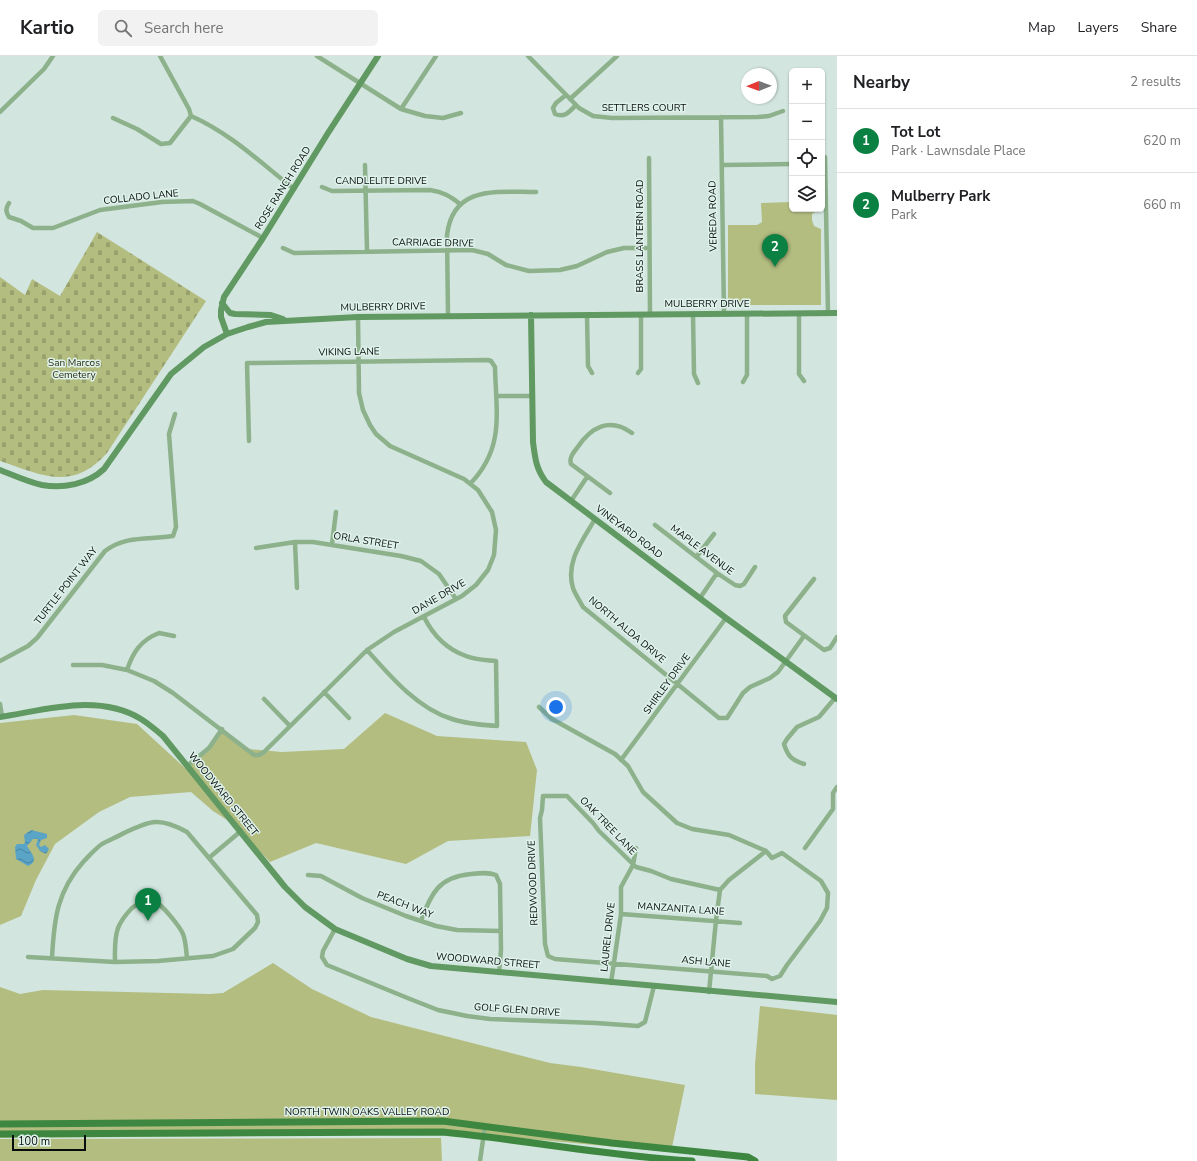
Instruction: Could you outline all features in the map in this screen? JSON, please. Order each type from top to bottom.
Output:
[{"type":"main road","name":"NORTH TWIN OAKS VALLEY ROAD","points":[[0,1124],[443,1121],[755,1161]]},
{"type":"main road","points":[[138,1123],[150,1128],[170,1128],[175,1132],[183,1128],[213,1127],[223,1122]]},
{"type":"main road","name":"NORTH TWIN OAKS VALLEY ROAD","points":[[0,1134],[175,1132],[443,1132],[484,1136],[636,1158],[692,1161]]},
{"type":"street","points":[[0,112],[44,69],[53,56]]},
{"type":"street","points":[[160,56],[189,109],[191,116]]},
{"type":"street","points":[[317,56],[401,109],[425,116],[443,118],[461,113]]},
{"type":"street","name":"ROSE RANCH ROAD","points":[[222,303],[224,297],[264,238],[378,56]]},
{"type":"street","points":[[401,109],[436,56]]},
{"type":"street","name":"SETTLERS COURT","points":[[528,56],[576,105],[593,116],[764,116],[783,111]]},
{"type":"street","points":[[576,105],[565,115],[560,116],[555,114],[553,108],[556,103],[568,97],[617,56]]},
{"type":"street","points":[[113,118],[137,129],[161,144],[170,143],[191,116]]},
{"type":"street","points":[[191,116],[243,147],[294,189]]},
{"type":"street","name":"VEREDA ROAD","points":[[722,117],[724,314]]},
{"type":"street","name":"BRASS LANTERN ROAD","points":[[649,158],[650,314]]},
{"type":"street","points":[[722,165],[789,164]]},
{"type":"street","points":[[365,165],[367,251]]},
{"type":"street","points":[[824,176],[828,313]]},
{"type":"street","name":"CANDLELITE DRIVE","points":[[322,187],[332,191],[430,190],[448,195],[460,204]]},
{"type":"street","points":[[448,316],[448,224],[452,214],[460,204],[470,197],[491,192],[536,192]]},
{"type":"street","name":"COLLADO LANE","points":[[9,203],[6,207],[6,212],[9,217],[21,221],[33,228],[53,228],[100,210],[162,202],[193,201],[264,238]]},
{"type":"street","name":"CARRIAGE DRIVE","points":[[283,248],[294,253],[472,250],[488,254],[506,265],[529,271],[560,270],[577,266],[607,252],[624,248],[649,248]]},
{"type":"street","points":[[222,303],[230,312],[235,314],[270,315],[287,320]]},
{"type":"street","points":[[222,303],[221,316],[227,334]]},
{"type":"street","points":[[799,313],[799,374],[804,381]]},
{"type":"street","name":"MULBERRY DRIVE","points":[[0,470],[42,485],[66,486],[83,481],[100,473],[171,374],[204,346],[227,334],[248,326],[266,322],[358,317],[837,313]]},
{"type":"street","points":[[693,314],[694,374],[698,383]]},
{"type":"street","points":[[743,382],[747,375],[747,314]]},
{"type":"street","name":"VINEYARD ROAD","points":[[531,315],[533,442],[537,466],[540,474],[546,482],[836,699]]},
{"type":"street","points":[[587,315],[588,366],[592,372]]},
{"type":"street","points":[[638,373],[641,369],[641,315]]},
{"type":"street","name":"DANE DRIVE","points":[[222,729],[254,755],[259,755],[264,752],[368,650],[394,632],[456,599],[476,585],[488,570],[494,555],[496,530],[492,512],[478,490],[464,479],[390,446],[376,434],[363,410],[359,393],[358,317]]},
{"type":"street","name":"VIKING LANE","points":[[249,440],[248,363],[488,360],[491,361],[495,367],[496,431],[494,447],[486,466],[470,484]]},
{"type":"street","points":[[496,396],[533,396]]},
{"type":"street","name":"TURTLE POINT WAY","points":[[0,661],[28,646],[37,638],[106,551],[114,544],[124,540],[174,536],[176,527],[169,434],[175,414]]},
{"type":"street","points":[[610,493],[571,464],[570,457],[584,436],[597,427],[613,425],[624,428],[632,433]]},
{"type":"street","points":[[571,501],[588,477]]},
{"type":"street","points":[[332,544],[336,512]]},
{"type":"street","name":"NORTH ALDA DRIVE","points":[[596,519],[574,555],[572,562],[571,579],[573,588],[583,607],[720,718],[727,718],[743,693],[750,687],[770,678],[778,672],[786,662]]},
{"type":"street","name":"MAPLE AVENUE","points":[[656,525],[717,573],[735,585],[740,586],[744,584],[755,566]]},
{"type":"street","points":[[697,556],[714,534]]},
{"type":"street","points":[[295,542],[297,588]]},
{"type":"street","name":"ORLA STREET","points":[[256,548],[295,542],[313,542],[401,556],[421,562],[439,574],[456,599]]},
{"type":"street","points":[[700,598],[717,573]]},
{"type":"street","points":[[814,579],[785,616],[786,622],[824,650],[830,648],[837,637]]},
{"type":"street","points":[[368,650],[394,680],[436,713],[452,720],[497,726],[496,661],[466,657],[448,647],[438,639],[424,617]]},
{"type":"street","name":"SHIRLEY DRIVE","points":[[621,760],[726,618]]},
{"type":"street","points":[[127,670],[138,647],[144,641],[159,633],[174,636]]},
{"type":"street","points":[[786,662],[804,636]]},
{"type":"street","points":[[73,665],[102,665],[127,670],[154,681],[222,729],[209,748],[187,766]]},
{"type":"street","points":[[324,692],[349,718]]},
{"type":"street","points":[[264,699],[290,726]]},
{"type":"street","points":[[804,764],[794,761],[787,753],[784,744],[797,727],[819,717],[836,699]]},
{"type":"street","points":[[0,704],[1,716]]},
{"type":"street","name":"WOODWARD STREET","points":[[1,716],[80,704],[102,705],[116,708],[140,718],[162,736],[241,831],[285,887],[305,907],[335,929],[407,959],[431,966],[500,973],[837,1002]]},
{"type":"street","points":[[539,707],[552,719],[615,754],[628,766],[643,792],[677,823],[692,829],[729,835],[766,851],[729,880],[720,890],[709,992]]},
{"type":"street","points":[[805,848],[833,809],[833,793],[837,787]]},
{"type":"street","name":"OAK TREE LANE","points":[[542,810],[543,796],[567,796],[633,865],[671,879],[720,890]]},
{"type":"street","name":"REDWOOD DRIVE","points":[[542,810],[540,818],[545,944],[548,956]]},
{"type":"street","points":[[28,957],[114,962],[158,961],[213,956],[233,949],[255,928],[258,922],[257,915],[188,832],[172,824],[161,822],[143,824],[101,845],[79,868],[63,893],[57,911],[52,958]]},
{"type":"street","points":[[210,857],[241,831]]},
{"type":"street","name":"LAUREL DRIVE","points":[[611,983],[621,914],[621,887],[633,865],[636,848]]},
{"type":"street","name":"ASH LANE","points":[[548,956],[555,959],[767,976],[772,979],[780,976],[786,965],[820,921],[827,908],[828,893],[821,881],[782,853],[772,858],[766,851]]},
{"type":"street","points":[[422,922],[427,905],[436,888],[444,881],[460,875],[490,873],[496,875],[500,884],[500,973]]},
{"type":"street","name":"PEACH WAY","points":[[308,875],[322,876],[362,898],[422,922],[457,930],[501,931]]},
{"type":"street","points":[[114,962],[117,929],[121,922],[129,911],[136,905],[149,901],[157,902],[176,922],[186,945],[187,958]]},
{"type":"street","name":"MANZANITA LANE","points":[[621,914],[740,923]]},
{"type":"street","name":"GOLF GLEN DRIVE","points":[[335,929],[323,951],[322,957],[327,966],[410,1000],[438,1010],[467,1016],[490,1019],[638,1026],[645,1022],[654,986]]},
{"type":"street","points":[[480,1161],[485,1126]]},
{"type":"green space","points":[[789,202],[789,212],[815,212],[812,214],[814,226],[821,229],[821,305],[728,305],[728,225],[757,225],[762,222],[761,203]]},
{"type":"green space","name":"San Marcos Cemetery","points":[[97,232],[206,301],[107,453],[94,465],[81,473],[56,477],[43,475],[0,461],[0,277],[25,295],[32,279],[60,296]]},
{"type":"green space","points":[[385,713],[437,736],[526,742],[537,770],[530,836],[448,841],[406,864],[316,843],[270,862],[235,825],[213,811],[191,792],[130,797],[99,812],[55,844],[36,880],[21,916],[0,925],[0,723],[74,715],[137,724],[198,780],[187,766],[206,751],[222,729],[248,749],[282,752],[344,749]]},
{"type":"green space","points":[[273,963],[312,989],[371,1017],[550,1063],[685,1085],[671,1152],[443,1131],[247,1136],[0,1138],[0,987],[20,994],[43,990],[210,994],[223,993]]},
{"type":"green space","points":[[760,1006],[837,1015],[837,1100],[755,1094],[755,1065]]},
{"type":"green space","points":[[441,1138],[442,1161],[0,1161],[0,1139]]},
{"type":"water","points":[[31,830],[47,834],[47,838],[41,840],[39,845],[41,847],[45,845],[49,849],[46,854],[40,851],[36,845],[38,839],[33,839],[27,846],[34,859],[32,864],[28,866],[16,859],[15,847],[17,844],[24,844],[24,835]]},
{"type":"place","name":"Mulberry Park","points":[[775,267]]},
{"type":"place","name":"Tot Lot","points":[[148,921]]}]
